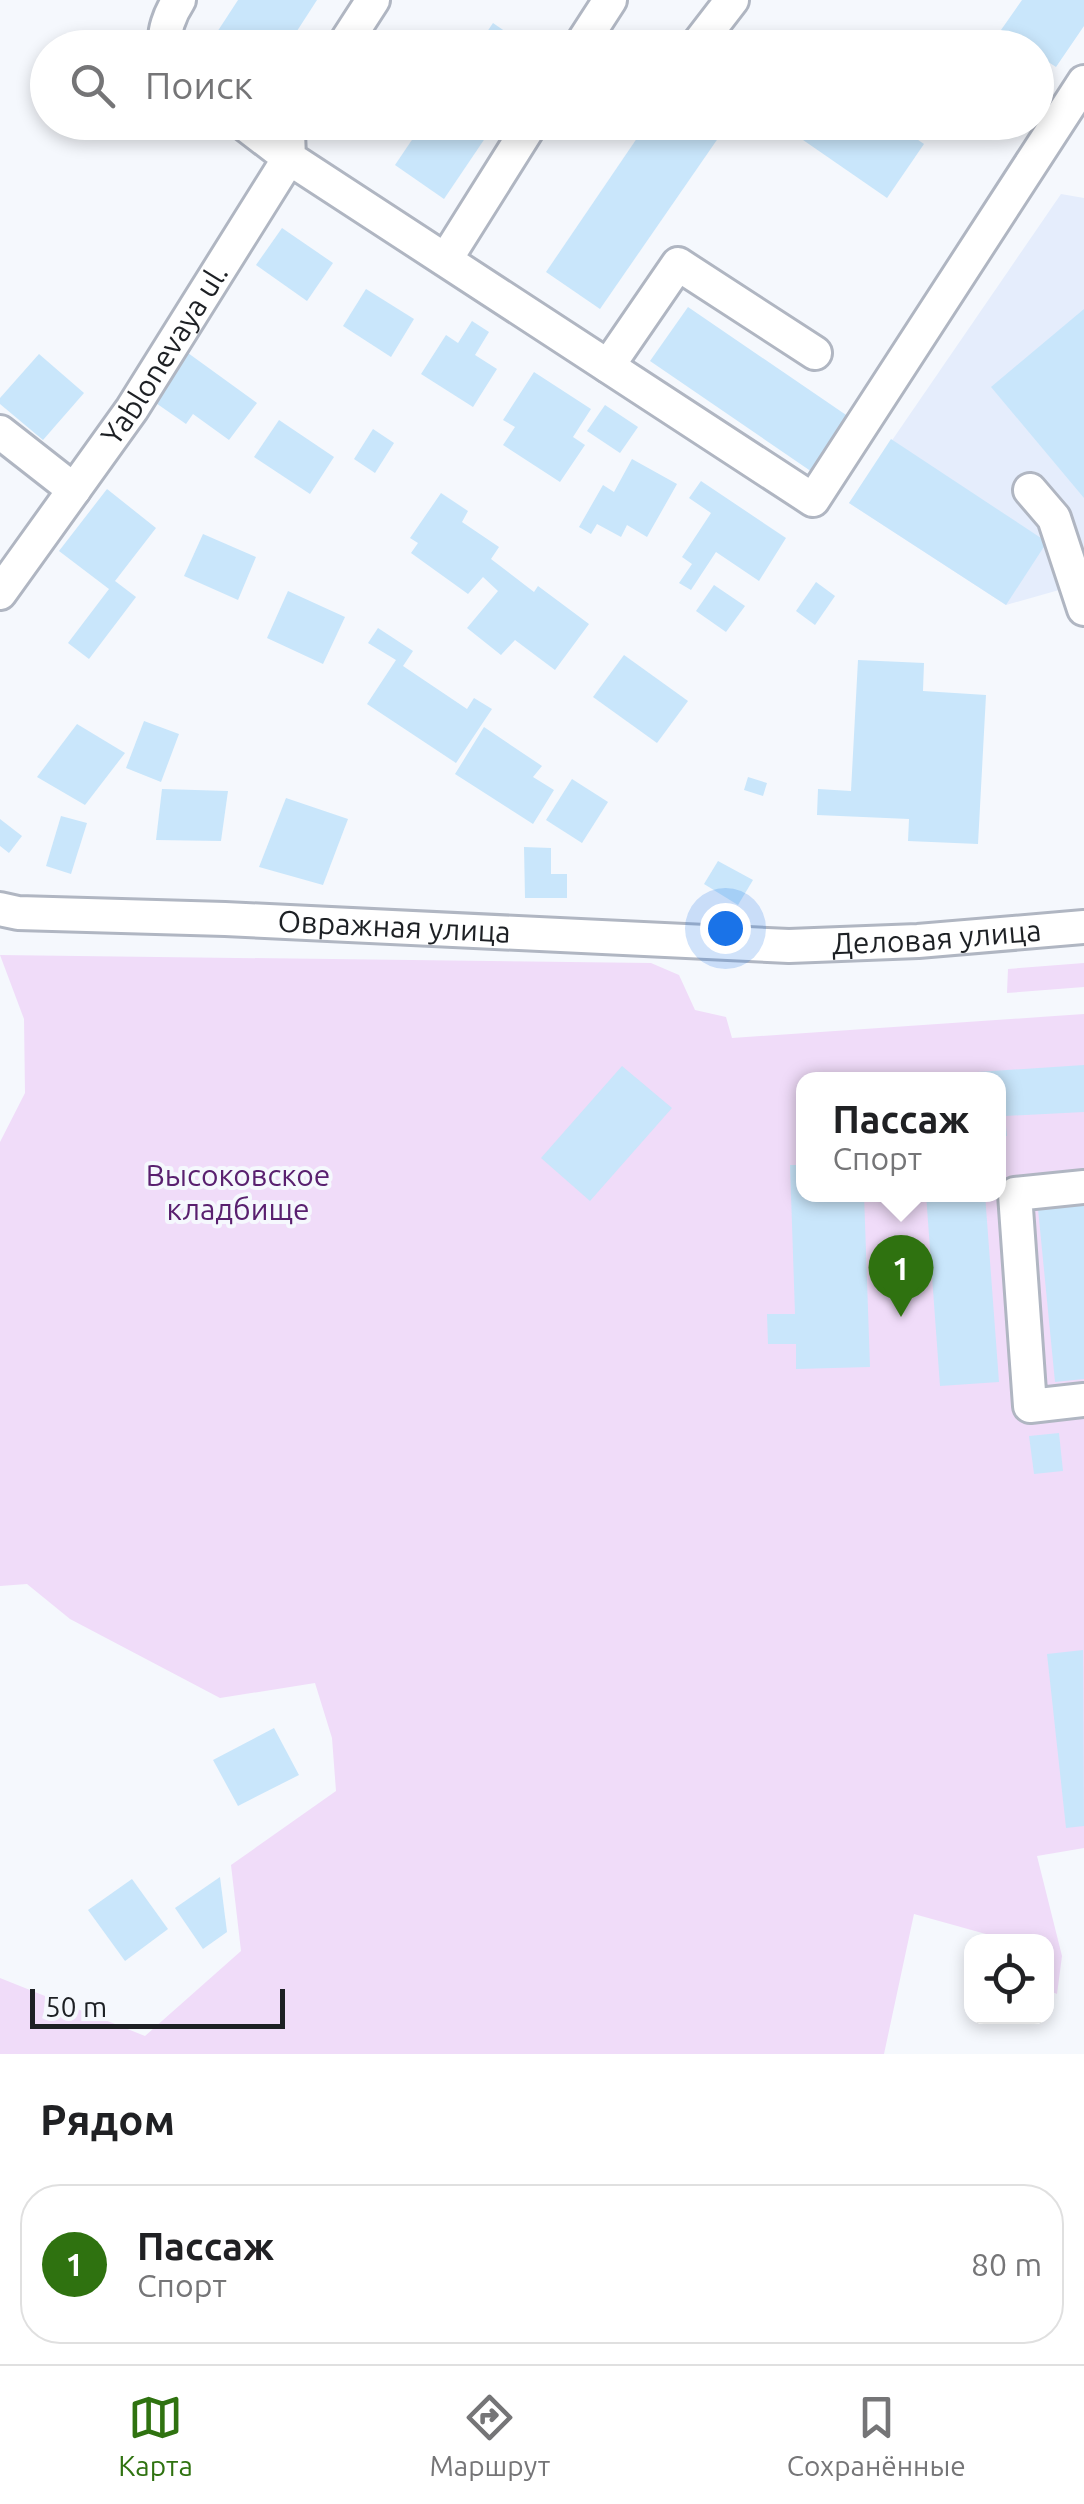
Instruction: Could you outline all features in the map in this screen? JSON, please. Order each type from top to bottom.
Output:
[{"type":"street","points":[[167,30],[179,0]]},
{"type":"street","points":[[354,30],[373,0]]},
{"type":"street","points":[[591,30],[610,0]]},
{"type":"street","points":[[710,30],[732,0]]},
{"type":"street","points":[[1054,128],[1084,82]]},
{"type":"street","points":[[266,140],[813,500],[1046,140]]},
{"type":"street","points":[[288,140],[289,158]]},
{"type":"street","points":[[446,259],[521,140]]},
{"type":"street","name":"Yablonevaya ul.","points":[[0,593],[132,409],[289,158]]},
{"type":"street","points":[[608,366],[678,264],[815,353]]},
{"type":"street","points":[[0,432],[74,490]]},
{"type":"street","points":[[1030,490],[1054,518],[1084,609]]},
{"type":"street","name":"Овражная улица","points":[[0,909],[18,913],[789,946]]},
{"type":"street","name":"Деловая улица","points":[[789,946],[918,941],[1084,926]]},
{"type":"street","points":[[1084,1187],[1015,1194],[1030,1406],[1084,1400]]},
{"type":"shaded area","points":[[1061,194],[1084,198],[1084,575],[1059,590],[1006,605],[849,503]]},
{"type":"green space","name":"Высоковское кладбище","points":[[0,955],[651,963],[679,975],[695,1010],[726,1017],[732,1038],[1084,1014],[1084,1848],[1037,1856],[1062,1956],[1057,1994],[1054,1934],[986,1934],[914,1914],[884,2054],[0,2054],[0,1978],[145,2036],[241,1951],[231,1865],[336,1791],[332,1738],[315,1683],[220,1698],[70,1619],[27,1584],[0,1586],[0,1142],[25,1093],[24,1019]]},
{"type":"green space","points":[[1084,963],[1084,987],[1007,993],[1008,969]]},
{"type":"building","points":[[238,0],[317,0],[298,30],[218,30]]},
{"type":"building","points":[[1022,0],[1084,0],[1084,26],[1056,67],[1054,30],[1001,30]]},
{"type":"building","points":[[412,140],[484,140],[444,199],[395,165]]},
{"type":"building","points":[[636,140],[717,140],[600,309],[546,272]]},
{"type":"building","points":[[803,140],[918,140],[924,144],[887,198]]},
{"type":"building","points":[[282,228],[333,263],[307,301],[256,265]]},
{"type":"building","points":[[366,289],[414,319],[391,357],[343,326]]},
{"type":"building","points":[[688,307],[852,419],[815,474],[650,361]]},
{"type":"building","points":[[1084,309],[1084,498],[991,387]]},
{"type":"building","points":[[472,321],[489,332],[475,355],[497,369],[473,407],[421,374],[446,335],[458,343]]},
{"type":"building","points":[[188,353],[257,403],[229,440],[193,414],[186,424],[153,401]]},
{"type":"building","points":[[39,354],[84,393],[43,440],[0,404],[0,398]]},
{"type":"building","points":[[534,372],[591,409],[573,437],[585,445],[560,482],[503,445],[515,427],[503,420]]},
{"type":"building","points":[[605,405],[638,427],[620,453],[587,431]]},
{"type":"building","points":[[279,420],[334,457],[310,494],[254,457]]},
{"type":"building","points":[[373,429],[394,443],[375,473],[354,459]]},
{"type":"building","points":[[891,439],[1047,542],[1006,605],[849,503]]},
{"type":"building","points":[[632,459],[677,484],[647,537],[627,525],[621,537],[597,524],[591,534],[579,527],[603,485],[614,492]]},
{"type":"building","points":[[701,481],[786,538],[759,581],[716,552],[691,590],[679,583],[692,564],[682,557],[711,513],[689,498]]},
{"type":"building","points":[[107,489],[156,528],[115,581],[136,597],[89,659],[68,643],[109,589],[59,551]]},
{"type":"building","points":[[441,493],[468,511],[462,522],[499,547],[491,559],[534,592],[538,586],[589,624],[555,670],[515,640],[501,655],[467,628],[498,591],[483,577],[468,594],[411,553],[418,543],[410,538]]},
{"type":"building","points":[[203,534],[256,557],[238,600],[184,576]]},
{"type":"building","points":[[816,582],[835,596],[815,625],[796,611]]},
{"type":"building","points":[[714,585],[745,606],[726,632],[696,611]]},
{"type":"building","points":[[288,591],[345,617],[323,664],[267,638]]},
{"type":"building","points":[[378,628],[413,651],[403,666],[467,709],[474,698],[492,709],[456,763],[367,704],[396,660],[368,643]]},
{"type":"building","points":[[624,655],[688,701],[657,743],[593,697]]},
{"type":"building","points":[[858,660],[924,663],[923,691],[986,695],[978,844],[908,841],[909,819],[817,815],[818,789],[851,791]]},
{"type":"building","points":[[144,721],[179,734],[161,782],[126,768]]},
{"type":"building","points":[[77,724],[125,753],[85,805],[37,777]]},
{"type":"building","points":[[484,727],[542,766],[533,777],[554,790],[533,824],[455,774]]},
{"type":"building","points":[[748,777],[767,783],[763,796],[744,790]]},
{"type":"building","points":[[572,779],[608,802],[582,843],[546,820]]},
{"type":"building","points":[[162,789],[228,791],[221,841],[156,840]]},
{"type":"building","points":[[286,798],[348,819],[323,885],[259,867]]},
{"type":"building","points":[[61,816],[87,823],[71,874],[46,866]]},
{"type":"building","points":[[0,819],[22,836],[9,853],[0,846]]},
{"type":"building","points":[[524,847],[551,848],[551,874],[567,874],[567,898],[525,898]]},
{"type":"building","points":[[718,861],[753,880],[738,905],[704,884]]},
{"type":"building","points":[[1084,1065],[1084,1112],[1006,1116],[1006,1072],[978,1072]]},
{"type":"building","points":[[622,1066],[672,1108],[590,1201],[541,1158]]},
{"type":"building","points":[[790,1165],[796,1165],[796,1202],[864,1202],[870,1367],[796,1369],[796,1344],[768,1344],[767,1314],[795,1314]]},
{"type":"building","points":[[927,1202],[986,1202],[999,1382],[940,1386]]},
{"type":"building","points":[[1084,1204],[1084,1379],[1055,1382],[1038,1209]]},
{"type":"building","points":[[1059,1433],[1063,1471],[1034,1474],[1029,1436]]},
{"type":"building","points":[[1083,1650],[1084,1826],[1066,1828],[1047,1654]]},
{"type":"building","points":[[274,1728],[299,1775],[238,1806],[213,1760]]},
{"type":"building","points":[[220,1877],[227,1932],[203,1949],[175,1908]]},
{"type":"building","points":[[132,1879],[168,1929],[125,1961],[88,1910]]},
{"type":"place","name":"Пассаж","points":[[901,1317]]}]
